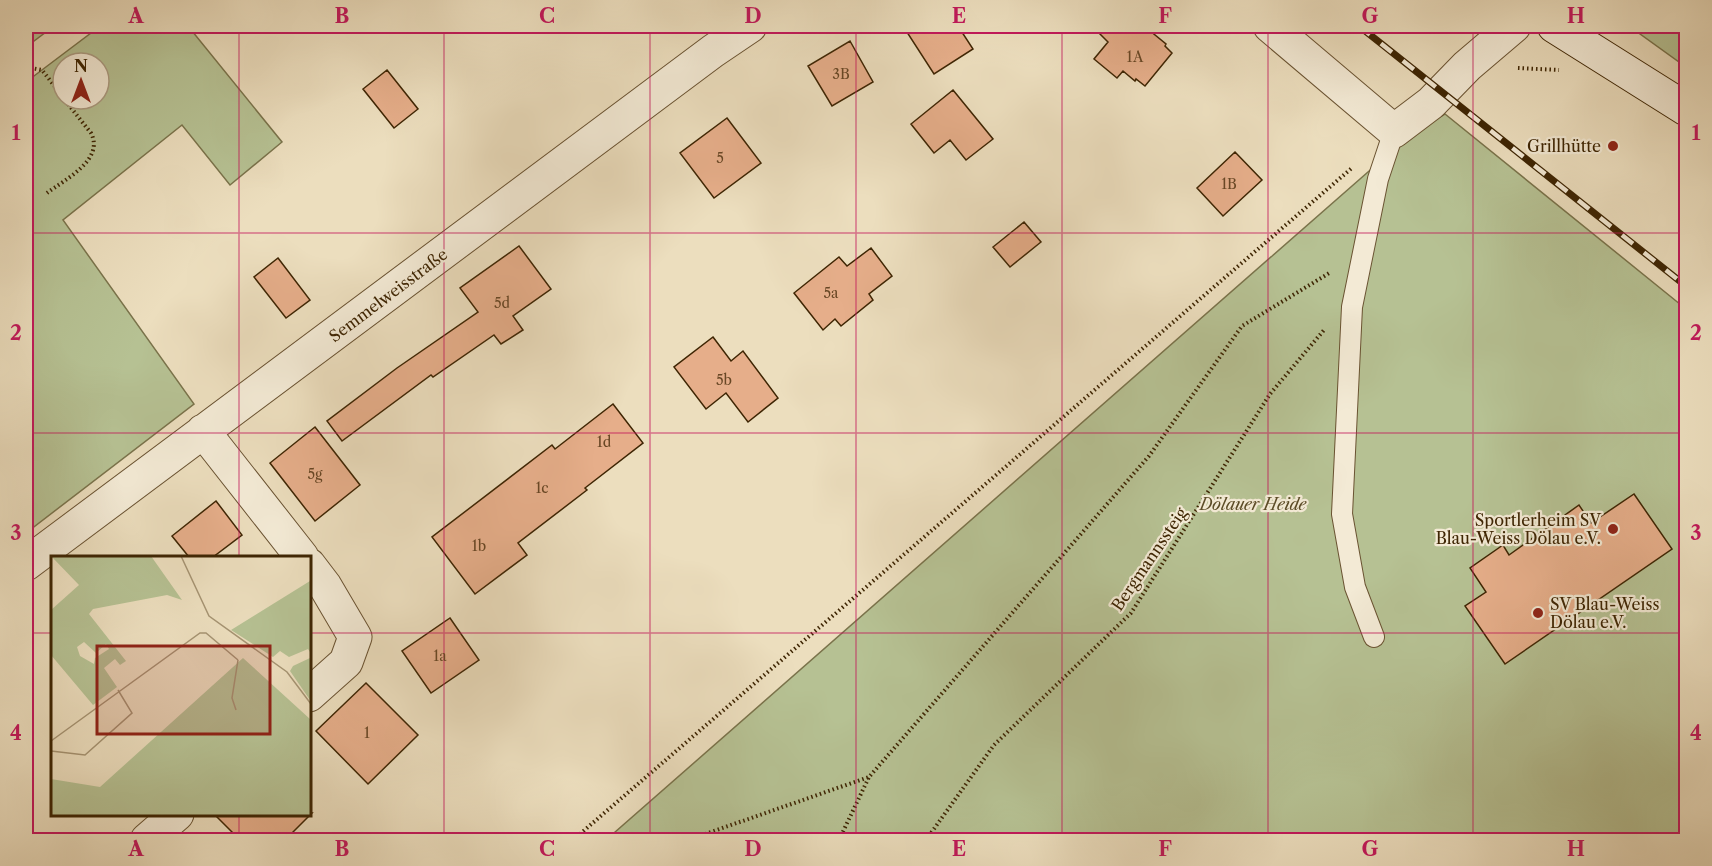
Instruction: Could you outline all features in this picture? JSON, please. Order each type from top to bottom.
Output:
[{"type":"street","name":"Semmelweisstraße","points":[[26,564],[750,26]]},
{"type":"street","points":[[1270,26],[1394,131],[1431,103],[1467,66],[1514,26]]},
{"type":"street","points":[[1554,26],[1686,109]]},
{"type":"street","points":[[203,431],[301,556]]},
{"type":"street","points":[[310,566],[325,586],[355,637],[346,662],[310,694]]},
{"type":"street","points":[[147,840],[175,815]]},
{"type":"lane","points":[[1374,637],[1355,587],[1342,514],[1352,307],[1378,179],[1394,131]]},
{"type":"path","points":[[1467,66],[1560,70]]},
{"type":"path","points":[[26,68],[42,70],[51,81]]},
{"type":"path","points":[[47,193],[86,163],[92,155],[94,147],[91,133],[74,111]]},
{"type":"path","points":[[573,840],[1394,131]]},
{"type":"path","points":[[839,840],[869,777],[1149,456],[1242,326],[1362,253]]},
{"type":"path","name":"Bergmannssteig","points":[[926,840],[994,745],[1131,613],[1270,394],[1320,333],[1352,307]]},
{"type":"path","points":[[688,840],[869,777]]},
{"type":"green space","points":[[26,26],[54,26],[26,47]]},
{"type":"green space","points":[[188,26],[282,142],[230,185],[182,125],[63,220],[194,404],[26,533],[26,82],[51,63],[51,111],[111,111],[111,51],[67,51],[99,27]]},
{"type":"green space","points":[[1629,26],[1686,26],[1686,67]]},
{"type":"green space","name":"Dölauer Heide","points":[[1445,114],[1686,309],[1686,840],[606,840],[1417,129]]},
{"type":"building","points":[[903,26],[958,26],[973,49],[934,74]]},
{"type":"building","points":[[1092,26],[1144,26],[1166,44],[1165,46],[1172,53],[1145,86],[1123,71],[1117,78],[1094,59],[1108,42]]},
{"type":"building","points":[[850,41],[873,82],[832,106],[808,66]]},
{"type":"building","points":[[387,70],[418,109],[394,128],[363,89]]},
{"type":"building","points":[[953,90],[993,139],[966,160],[950,140],[934,153],[911,124]]},
{"type":"building","points":[[727,118],[761,163],[714,198],[680,153]]},
{"type":"building","points":[[1235,152],[1262,180],[1223,216],[1197,188]]},
{"type":"building","points":[[1024,222],[1041,242],[1010,267],[993,247]]},
{"type":"building","points":[[519,246],[551,289],[513,316],[523,330],[501,344],[494,335],[433,377],[431,375],[342,441],[327,421],[397,368],[478,312],[460,288]]},
{"type":"building","points":[[871,248],[892,276],[869,294],[873,300],[841,326],[835,319],[823,330],[794,293],[839,257],[847,266]]},
{"type":"building","points":[[278,258],[310,300],[286,318],[254,277]]},
{"type":"building","points":[[713,337],[731,361],[743,351],[778,398],[748,422],[726,393],[706,409],[674,367]]},
{"type":"building","points":[[613,404],[643,443],[518,543],[527,555],[475,594],[432,537],[552,445],[555,449]]},
{"type":"building","points":[[315,427],[360,485],[315,521],[270,463]]},
{"type":"building","name":"Sportlerheim SV Blau-Weiss Dölau e.V.","points":[[1634,494],[1672,549],[1505,664],[1465,606],[1486,592],[1470,568],[1503,545],[1509,555],[1579,505],[1591,523]]},
{"type":"building","points":[[216,501],[242,535],[214,556],[188,556],[172,536]]},
{"type":"building","points":[[450,618],[479,660],[431,693],[402,651]]},
{"type":"building","points":[[366,683],[418,735],[368,784],[316,731]]},
{"type":"building","points":[[215,815],[310,815],[285,840],[240,840]]},
{"type":"railway","points":[[1359,26],[1686,286]]},
{"type":"place","name":"Grillhütte","points":[[1613,146]]},
{"type":"place","name":"Sportlerheim SV Blau-Weiss Dölau e.V.","points":[[1613,529]]},
{"type":"place","name":"SV Blau-Weiss Dölau e.V.","points":[[1538,613]]}]
